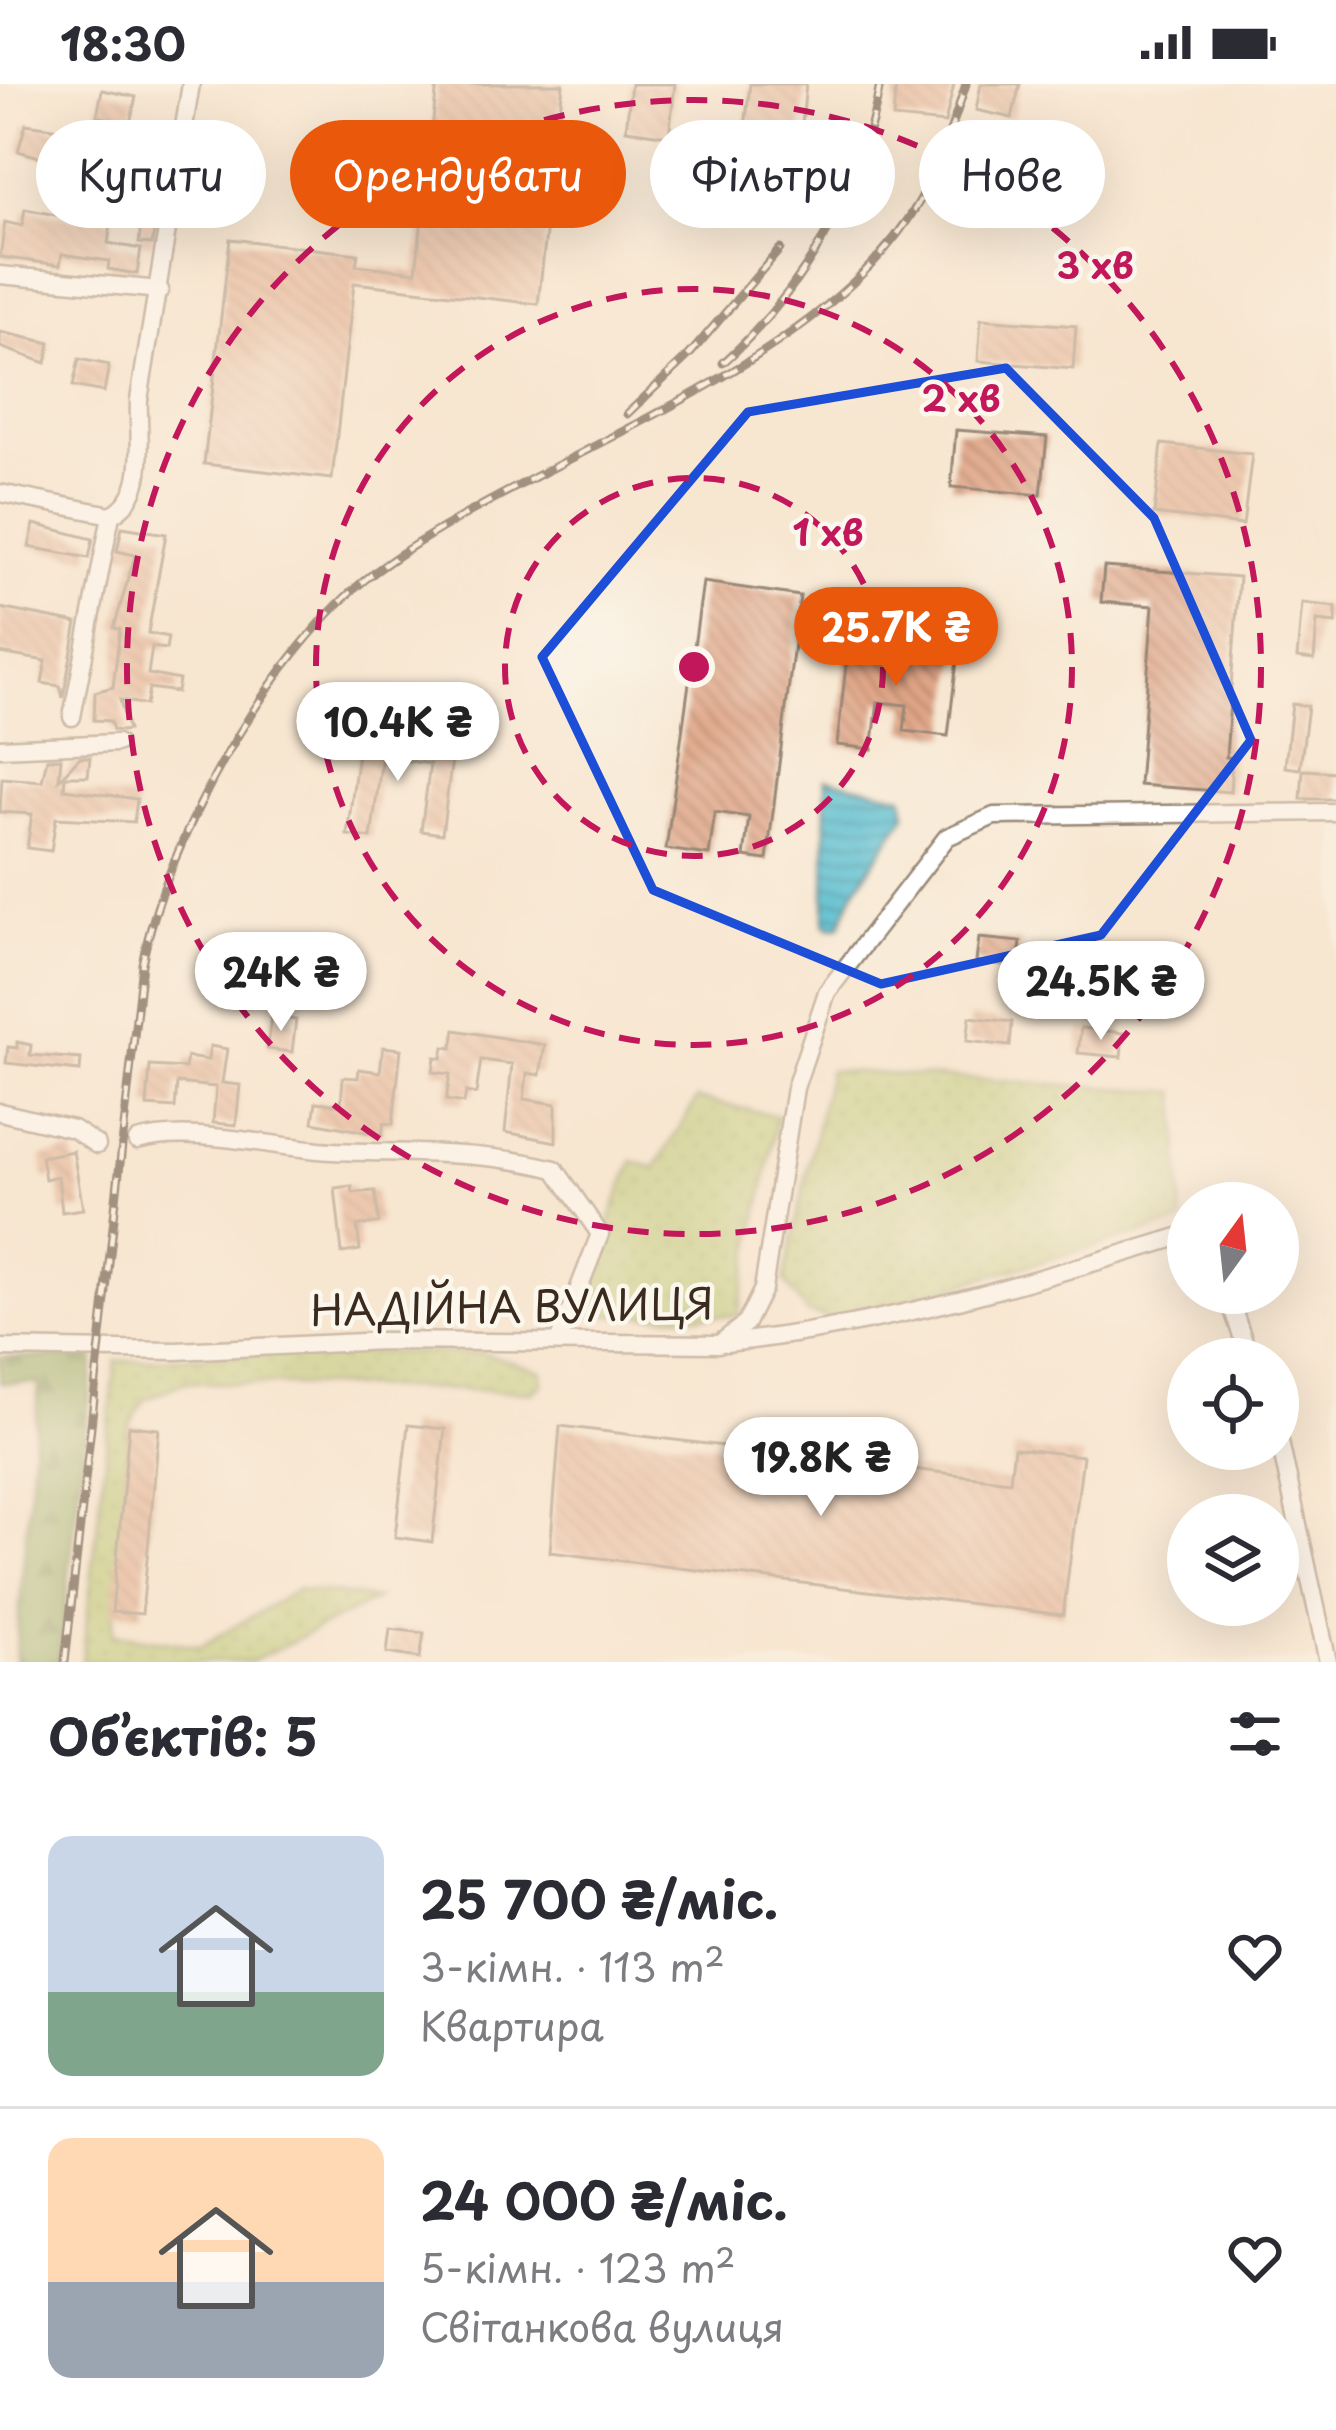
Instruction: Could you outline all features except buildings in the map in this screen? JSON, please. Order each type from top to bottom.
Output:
[{"type":"street","points":[[0,493],[111,515],[122,510],[134,487],[142,442],[140,400],[191,84]]},
{"type":"street","points":[[0,275],[160,290]]},
{"type":"street","points":[[72,717],[111,515]]},
{"type":"street","points":[[0,748],[118,743]]},
{"type":"street","name":"НАДІЙНА ВУЛИЦЯ","points":[[0,1348],[719,1344],[746,1323],[763,1289],[795,1088],[814,1018],[840,971],[947,837],[965,824],[994,816],[1336,812]]},
{"type":"street","points":[[0,1112],[73,1129],[97,1145]]},
{"type":"street","points":[[137,1141],[168,1136],[332,1151],[495,1157],[555,1169],[600,1234],[558,1342]]},
{"type":"street","points":[[719,1344],[832,1332],[976,1299],[1167,1240]]},
{"type":"street","points":[[1286,1470],[1328,1662]]},
{"type":"highlighted area","points":[[1006,368],[1154,518],[1251,740],[1101,935],[881,984],[653,890],[542,657],[748,412]]},
{"type":"green space","points":[[829,1070],[1177,1092],[1180,1182],[1167,1182],[1167,1226],[832,1320],[806,1312],[784,1280]]},
{"type":"green space","points":[[697,1099],[778,1116],[738,1316],[572,1315],[633,1161],[655,1168]]},
{"type":"green space","points":[[291,1352],[483,1353],[541,1371],[542,1384],[532,1392],[185,1382],[144,1400],[129,1426],[113,1634],[201,1646],[298,1589],[377,1599],[251,1662],[82,1662],[116,1361]]},
{"type":"green space","points":[[0,1357],[94,1357],[59,1662],[15,1662],[39,1383],[0,1383]]},
{"type":"water","points":[[826,779],[903,796],[906,814],[854,892],[840,926],[831,928],[825,924]]},
{"type":"railway","points":[[723,363],[778,304],[824,236],[859,162],[880,84]]},
{"type":"railway","points":[[65,1662],[142,964],[174,861],[229,750],[299,648],[375,572],[439,530],[745,363],[814,316],[874,262],[927,188],[966,84]]},
{"type":"railway","points":[[627,414],[690,354],[780,249]]}]
